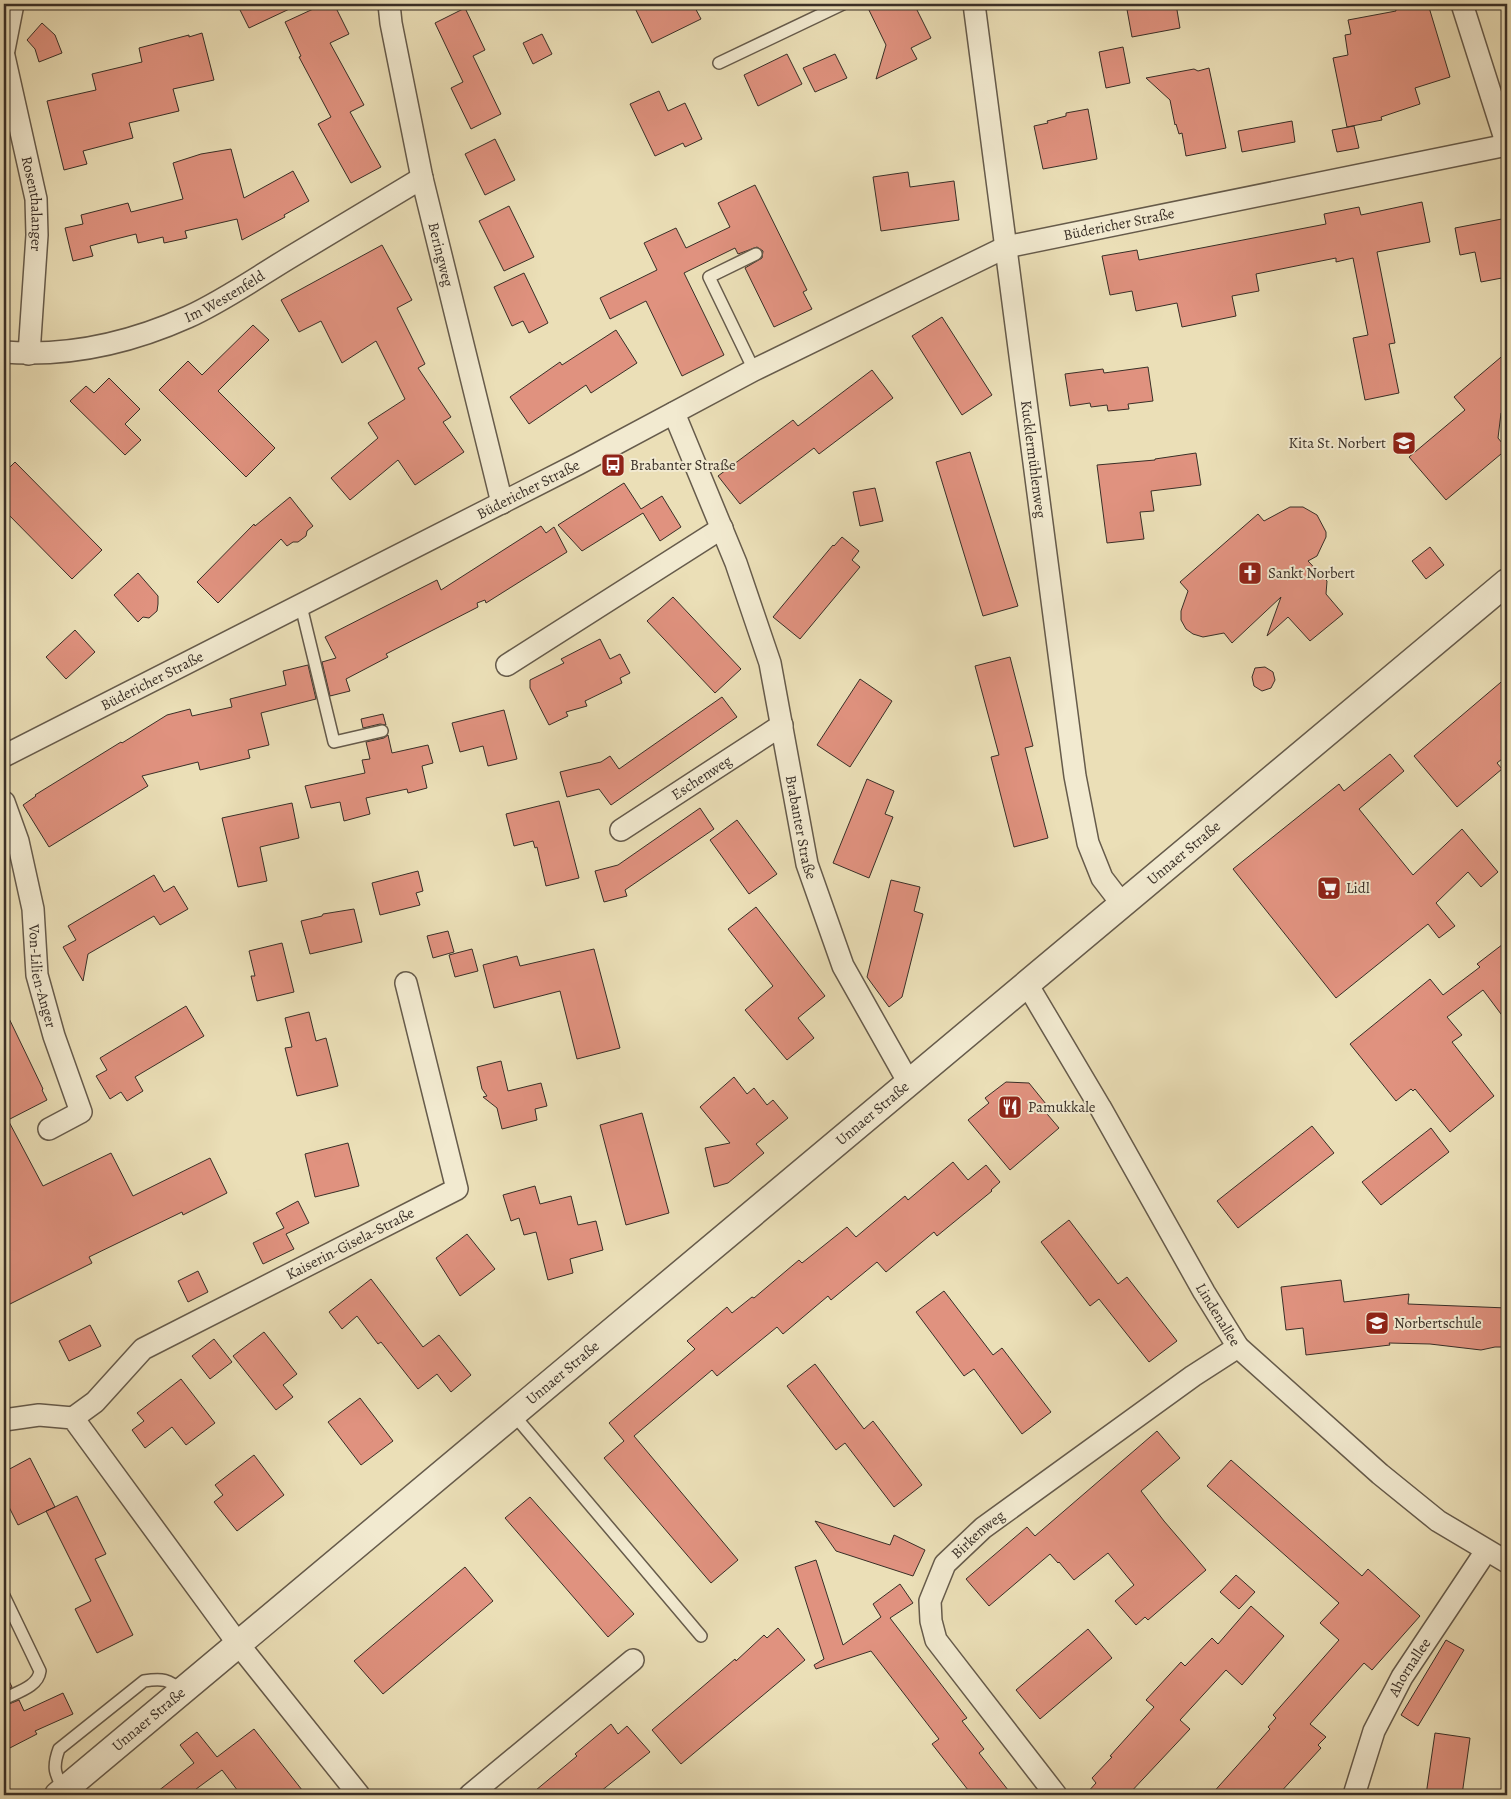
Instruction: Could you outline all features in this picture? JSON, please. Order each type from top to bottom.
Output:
[{"type":"street","points":[[4,50],[12,4]]},
{"type":"street","name":"Beringweg","points":[[389,4],[391,23],[422,178],[502,503]]},
{"type":"street","name":"Kucklermühlenweg","points":[[974,4],[1075,776],[1088,844],[1102,878],[1122,904]]},
{"type":"street","points":[[1462,4],[1507,145]]},
{"type":"street","name":"Rosenthalanger","points":[[4,56],[36,199],[37,235],[30,354]]},
{"type":"street","name":"Büdericher Straße","points":[[4,756],[502,503],[754,370],[1006,246],[1507,145]]},
{"type":"street","name":"Im Westenfeld","points":[[4,352],[30,354],[80,350],[130,338],[188,317],[422,178]]},
{"type":"street","name":"Brabanter Straße","points":[[674,413],[736,562],[770,663],[810,873],[843,966],[909,1083]]},
{"type":"street","points":[[507,665],[722,528]]},
{"type":"street","name":"Unnaer Straße","points":[[61,1793],[1507,582]]},
{"type":"street","name":"Eschenweg","points":[[621,830],[782,725]]},
{"type":"street","name":"Von-Lilien-Anger","points":[[4,802],[18,841],[33,909],[37,975],[54,1036],[81,1112],[49,1129]]},
{"type":"street","name":"Kaiserin-Gisela-Straße","points":[[73,1418],[95,1402],[143,1349],[457,1189],[406,983]]},
{"type":"street","name":"Lindenallee","points":[[1027,984],[1100,1107],[1204,1292],[1238,1347],[1380,1474],[1438,1521],[1507,1562]]},
{"type":"street","name":"Birkenweg","points":[[1056,1795],[936,1640],[931,1621],[930,1601],[944,1564],[983,1528],[1193,1376],[1238,1347]]},
{"type":"street","points":[[4,1420],[39,1415],[73,1418],[239,1645],[359,1795]]},
{"type":"street","name":"Ahornallee","points":[[1354,1795],[1374,1731],[1402,1677],[1486,1551]]},
{"type":"street","points":[[470,1795],[633,1660]]},
{"type":"lane","points":[[718,63],[843,4]]},
{"type":"lane","points":[[754,370],[709,277],[756,254]]},
{"type":"lane","points":[[301,606],[334,742],[382,731]]},
{"type":"lane","points":[[513,1414],[700,1636]]},
{"type":"lane","points":[[4,1596],[40,1671],[39,1678],[34,1683],[4,1699]]},
{"type":"lane","points":[[61,1793],[54,1762],[59,1749],[144,1681],[157,1678],[172,1682],[183,1692]]},
{"type":"building","points":[[237,4],[300,4],[249,28]]},
{"type":"building","points":[[324,4],[334,4],[349,34],[330,43],[364,105],[350,112],[381,167],[351,183],[318,124],[331,117],[299,57],[301,56],[285,22]]},
{"type":"building","points":[[633,4],[693,4],[701,19],[652,43]]},
{"type":"building","points":[[866,4],[914,4],[931,38],[911,48],[917,59],[876,79],[886,45]]},
{"type":"building","points":[[1126,4],[1176,4],[1180,28],[1132,37]]},
{"type":"building","points":[[1395,4],[1428,4],[1450,77],[1415,88],[1420,104],[1381,117],[1382,120],[1347,127],[1333,58],[1348,55],[1345,35],[1351,34],[1348,20],[1396,11]]},
{"type":"building","points":[[465,8],[485,50],[473,56],[501,114],[471,129],[451,88],[463,82],[435,23]]},
{"type":"building","points":[[42,23],[55,35],[62,53],[39,62],[35,49],[27,40]]},
{"type":"building","points":[[202,33],[214,80],[173,89],[179,111],[129,123],[133,138],[83,151],[87,164],[64,170],[47,101],[96,90],[92,74],[142,62],[139,48]]},
{"type":"building","points":[[542,34],[552,54],[533,64],[523,43]]},
{"type":"building","points":[[1123,47],[1130,83],[1106,88],[1099,52]]},
{"type":"building","points":[[787,54],[802,84],[758,106],[744,75]]},
{"type":"building","points":[[835,54],[847,78],[815,92],[803,68]]},
{"type":"building","points":[[1209,68],[1226,148],[1186,156],[1182,133],[1179,134],[1175,125],[1170,100],[1146,78]]},
{"type":"building","points":[[659,91],[668,111],[685,103],[702,139],[685,147],[683,143],[655,156],[630,104]]},
{"type":"building","points":[[1088,109],[1097,159],[1043,169],[1034,126],[1066,116],[1066,113]]},
{"type":"building","points":[[1292,121],[1295,142],[1242,152],[1238,131]]},
{"type":"building","points":[[1354,126],[1359,148],[1337,152],[1332,130]]},
{"type":"building","points":[[495,139],[515,180],[485,195],[465,154]]},
{"type":"building","points":[[231,149],[244,198],[293,171],[309,201],[284,215],[285,217],[242,240],[237,219],[185,231],[187,238],[164,243],[163,237],[138,243],[136,234],[112,240],[90,246],[93,256],[73,261],[65,228],[83,224],[81,215],[128,203],[131,212],[183,199],[173,163],[201,154]]},
{"type":"building","points":[[908,172],[910,187],[954,181],[959,220],[881,231],[873,177]]},
{"type":"building","points":[[755,185],[807,290],[803,292],[812,309],[774,327],[745,268],[762,258],[763,251],[757,247],[738,254],[735,248],[684,273],[724,355],[682,376],[646,301],[610,319],[600,298],[657,270],[644,243],[676,228],[686,248],[730,227],[718,203]]},
{"type":"building","points":[[1422,202],[1430,242],[1377,252],[1395,343],[1389,344],[1399,393],[1365,400],[1353,338],[1368,335],[1353,258],[1336,262],[1336,258],[1256,274],[1259,291],[1232,296],[1236,316],[1182,327],[1177,303],[1136,311],[1132,291],[1110,295],[1102,256],[1137,250],[1139,260],[1326,224],[1324,214],[1359,207],[1361,215]]},
{"type":"building","points":[[509,206],[534,257],[504,271],[479,221]]},
{"type":"building","points":[[1507,218],[1507,277],[1481,282],[1475,252],[1460,255],[1455,228]]},
{"type":"building","points":[[382,245],[412,300],[397,308],[425,364],[418,368],[451,417],[443,422],[464,452],[415,485],[398,460],[350,500],[331,478],[378,438],[368,423],[405,399],[376,341],[342,363],[321,321],[299,332],[281,300]]},
{"type":"building","points":[[524,273],[548,323],[529,333],[523,321],[512,326],[494,287]]},
{"type":"building","points":[[942,317],[992,395],[962,415],[912,336]]},
{"type":"building","points":[[253,325],[269,340],[218,391],[275,448],[246,477],[159,390],[188,361],[202,375]]},
{"type":"building","points":[[616,330],[637,363],[591,393],[586,385],[529,424],[510,397],[560,362],[562,365]]},
{"type":"building","points":[[1507,352],[1507,408],[1501,413],[1498,438],[1507,449],[1446,500],[1409,457],[1465,410],[1454,397]]},
{"type":"building","points":[[1148,367],[1153,401],[1128,404],[1129,409],[1108,411],[1107,405],[1091,407],[1090,403],[1070,406],[1065,374],[1103,369],[1104,373]]},
{"type":"building","points":[[872,370],[893,398],[819,454],[814,448],[740,504],[718,476],[793,420],[798,426]]},
{"type":"building","points":[[109,378],[140,409],[125,424],[141,440],[125,455],[70,401],[86,386],[94,393]]},
{"type":"building","points":[[970,452],[1018,606],[983,616],[936,462]]},
{"type":"building","points":[[1196,453],[1201,485],[1151,491],[1154,511],[1140,512],[1144,539],[1107,543],[1097,465],[1155,460]]},
{"type":"building","points":[[15,462],[102,550],[72,579],[4,510],[4,473]]},
{"type":"building","points":[[624,483],[641,509],[662,496],[681,527],[660,541],[643,513],[582,551],[558,525]]},
{"type":"building","points":[[875,488],[883,521],[860,526],[853,492]]},
{"type":"building","points":[[290,497],[313,526],[307,531],[306,536],[298,542],[293,542],[287,546],[281,539],[218,603],[197,582],[254,524],[255,526]]},
{"type":"building","name":"Sankt Norbert","points":[[1290,507],[1303,507],[1317,515],[1326,532],[1326,537],[1317,556],[1308,561],[1327,581],[1326,594],[1343,614],[1310,641],[1288,617],[1267,636],[1281,597],[1232,643],[1224,633],[1203,637],[1193,634],[1186,629],[1181,620],[1181,611],[1188,591],[1180,582],[1258,514],[1264,521]]},
{"type":"building","points":[[541,526],[546,533],[554,527],[567,552],[486,603],[485,600],[477,603],[478,607],[386,654],[388,657],[346,679],[350,691],[330,696],[322,662],[336,658],[325,637],[437,580],[441,590]]},
{"type":"building","points":[[842,537],[859,551],[852,560],[860,567],[800,639],[773,617],[833,545]]},
{"type":"building","points":[[1430,547],[1444,565],[1426,579],[1412,561]]},
{"type":"building","points":[[138,573],[158,596],[158,604],[157,611],[149,618],[143,617],[138,622],[114,595]]},
{"type":"building","points":[[673,597],[741,669],[715,693],[647,621]]},
{"type":"building","points":[[75,630],[95,652],[66,679],[46,657]]},
{"type":"building","points":[[600,639],[610,659],[620,654],[630,673],[620,678],[622,683],[585,701],[587,706],[566,712],[568,716],[549,725],[530,688],[530,680],[564,663],[561,659]]},
{"type":"building","points":[[1010,657],[1033,746],[1025,748],[1048,838],[1014,847],[991,757],[999,755],[975,666]]},
{"type":"building","points":[[308,665],[316,699],[261,713],[269,745],[248,750],[250,758],[200,770],[198,762],[142,776],[148,786],[49,847],[23,805],[35,795],[167,715],[190,709],[192,716],[232,707],[230,699],[286,685],[283,671]]},
{"type":"building","points":[[1265,667],[1273,672],[1275,680],[1271,688],[1262,691],[1254,686],[1252,677],[1255,668]]},
{"type":"building","points":[[1507,677],[1507,755],[1497,763],[1502,769],[1457,807],[1414,756]]},
{"type":"building","points":[[860,679],[892,701],[850,767],[817,745]]},
{"type":"building","points":[[722,697],[737,717],[611,805],[599,789],[567,797],[560,772],[601,762],[610,756],[619,769]]},
{"type":"building","points":[[504,710],[517,759],[488,766],[483,746],[460,752],[452,723]]},
{"type":"building","points":[[383,714],[386,725],[380,724],[363,728],[361,719]]},
{"type":"building","points":[[388,735],[392,753],[428,745],[433,763],[422,766],[427,788],[408,793],[407,789],[366,798],[370,814],[344,821],[340,802],[311,808],[305,786],[365,773],[362,760],[370,759],[366,742],[384,738]]},
{"type":"building","points":[[1390,754],[1404,771],[1359,809],[1413,875],[1462,829],[1498,872],[1481,887],[1468,872],[1436,903],[1455,926],[1439,938],[1428,924],[1336,998],[1233,869],[1339,784],[1344,791]]},
{"type":"building","points":[[867,779],[894,791],[885,814],[893,817],[869,878],[833,863]]},
{"type":"building","points":[[559,801],[579,878],[546,886],[537,847],[535,848],[533,841],[514,846],[506,814]]},
{"type":"building","points":[[292,803],[299,838],[260,847],[267,881],[238,887],[222,818]]},
{"type":"building","points":[[700,808],[714,829],[625,890],[627,896],[604,902],[595,871],[618,865]]},
{"type":"building","points":[[737,820],[777,874],[749,894],[710,840]]},
{"type":"building","points":[[418,871],[423,891],[416,893],[420,905],[380,915],[372,883]]},
{"type":"building","points":[[154,875],[164,892],[174,886],[188,909],[160,925],[154,916],[88,954],[83,981],[63,947],[76,940],[68,926]]},
{"type":"building","points":[[891,880],[920,887],[914,911],[923,914],[902,997],[889,1007],[867,977]]},
{"type":"building","points":[[756,907],[825,996],[798,1018],[814,1038],[787,1060],[745,1010],[773,986],[728,929]]},
{"type":"building","points":[[354,909],[362,942],[310,954],[301,921],[322,916],[323,914]]},
{"type":"building","points":[[448,931],[454,952],[433,958],[427,936]]},
{"type":"building","points":[[1507,941],[1507,1022],[1483,990],[1447,1017],[1462,1035],[1452,1042],[1494,1096],[1450,1132],[1415,1089],[1413,1091],[1411,1089],[1396,1101],[1350,1044],[1430,979],[1443,995],[1480,967],[1477,964]]},
{"type":"building","points":[[282,943],[294,992],[257,1001],[251,976],[255,976],[249,951]]},
{"type":"building","points":[[472,949],[478,971],[455,977],[449,955]]},
{"type":"building","points":[[594,949],[620,1048],[577,1059],[560,991],[494,1008],[483,965],[517,956],[520,966]]},
{"type":"building","points":[[186,1006],[204,1036],[135,1077],[143,1091],[127,1101],[121,1092],[110,1099],[96,1076],[107,1070],[100,1058]]},
{"type":"building","points":[[4,1008],[47,1100],[8,1120],[43,1186],[111,1153],[133,1196],[210,1158],[227,1193],[183,1215],[182,1212],[89,1257],[92,1263],[4,1307]]},
{"type":"building","points":[[309,1012],[316,1041],[326,1038],[338,1086],[297,1096],[285,1048],[292,1047],[285,1018]]},
{"type":"building","points":[[501,1061],[508,1091],[541,1083],[547,1106],[535,1109],[537,1120],[502,1129],[497,1108],[483,1097],[487,1096],[482,1089],[477,1067]]},
{"type":"building","points":[[734,1077],[747,1094],[754,1088],[767,1105],[773,1100],[788,1118],[756,1144],[764,1153],[728,1183],[714,1187],[705,1148],[730,1143],[700,1107]]},
{"type":"building","points":[[1006,1082],[1029,1083],[1046,1104],[1042,1108],[1059,1128],[1010,1170],[968,1120],[989,1103],[985,1098]]},
{"type":"building","points":[[642,1113],[669,1213],[626,1225],[600,1125]]},
{"type":"building","points":[[1312,1126],[1334,1153],[1238,1228],[1217,1201]]},
{"type":"building","points":[[1431,1128],[1449,1152],[1381,1205],[1362,1182]]},
{"type":"building","points":[[348,1143],[359,1186],[315,1197],[305,1154]]},
{"type":"building","points":[[953,1162],[968,1180],[986,1165],[1000,1182],[992,1191],[937,1236],[934,1232],[886,1272],[877,1262],[831,1300],[828,1296],[783,1334],[777,1327],[717,1376],[712,1370],[634,1436],[738,1560],[711,1583],[604,1458],[624,1441],[609,1423],[695,1349],[687,1341],[727,1307],[732,1313],[752,1297],[754,1298],[799,1260],[802,1263],[847,1227],[856,1237],[905,1196],[908,1200]]},
{"type":"building","points":[[535,1186],[540,1204],[571,1196],[578,1225],[596,1221],[603,1250],[570,1259],[573,1273],[548,1280],[536,1232],[524,1235],[519,1218],[511,1221],[503,1195]]},
{"type":"building","points":[[298,1201],[309,1223],[286,1234],[294,1249],[263,1264],[253,1243],[284,1228],[276,1213]]},
{"type":"building","points":[[1069,1220],[1118,1284],[1127,1277],[1177,1341],[1149,1362],[1099,1299],[1090,1306],[1041,1242]]},
{"type":"building","points":[[467,1234],[495,1269],[460,1296],[436,1258]]},
{"type":"building","points":[[198,1271],[208,1292],[188,1302],[178,1281]]},
{"type":"building","points":[[371,1279],[423,1347],[439,1335],[471,1375],[451,1392],[437,1374],[418,1389],[381,1342],[378,1344],[357,1316],[342,1329],[329,1312]]},
{"type":"building","points":[[1341,1280],[1344,1302],[1409,1294],[1408,1304],[1507,1308],[1507,1347],[1481,1350],[1430,1344],[1389,1343],[1390,1345],[1306,1355],[1303,1328],[1286,1330],[1281,1287]]},
{"type":"building","points":[[944,1291],[993,1355],[1002,1348],[1051,1412],[1022,1434],[974,1369],[964,1376],[916,1312]]},
{"type":"building","points":[[90,1325],[101,1346],[69,1361],[59,1341]]},
{"type":"building","points":[[264,1332],[297,1374],[283,1385],[293,1397],[276,1410],[233,1356]]},
{"type":"building","points":[[214,1339],[232,1362],[210,1379],[192,1356]]},
{"type":"building","points":[[815,1364],[864,1429],[873,1421],[922,1485],[894,1507],[845,1443],[836,1450],[787,1386]]},
{"type":"building","points":[[181,1379],[215,1423],[186,1445],[172,1427],[145,1448],[132,1430],[144,1421],[137,1413]]},
{"type":"building","points":[[360,1398],[393,1441],[361,1465],[328,1422]]},
{"type":"building","points":[[1157,1431],[1180,1458],[1141,1491],[1206,1570],[1148,1620],[1145,1617],[1136,1625],[1115,1601],[1134,1585],[1108,1553],[1074,1580],[1050,1554],[989,1606],[966,1579],[1027,1527],[1035,1536]]},
{"type":"building","points":[[254,1455],[284,1495],[237,1531],[214,1502],[223,1495],[215,1485]]},
{"type":"building","points":[[30,1458],[55,1507],[77,1496],[106,1554],[95,1559],[133,1635],[97,1653],[75,1609],[91,1601],[46,1511],[18,1525],[4,1497],[4,1472]]},
{"type":"building","points":[[1231,1460],[1362,1576],[1368,1569],[1420,1616],[1372,1670],[1364,1663],[1310,1724],[1326,1737],[1318,1745],[1321,1748],[1278,1795],[1211,1795],[1270,1729],[1268,1727],[1276,1718],[1273,1715],[1339,1640],[1320,1623],[1339,1603],[1207,1486]]},
{"type":"building","points":[[530,1497],[634,1614],[608,1637],[505,1518]]},
{"type":"building","points":[[815,1521],[890,1545],[894,1535],[925,1550],[913,1576],[836,1551]]},
{"type":"building","points":[[816,1560],[843,1645],[881,1617],[873,1604],[900,1584],[913,1603],[890,1618],[967,1718],[962,1721],[984,1749],[979,1753],[1012,1795],[972,1795],[932,1744],[939,1739],[871,1651],[816,1669],[814,1665],[824,1659],[795,1567]]},
{"type":"building","points":[[465,1567],[493,1601],[383,1694],[354,1661]]},
{"type":"building","points":[[1236,1575],[1255,1592],[1239,1609],[1220,1592]]},
{"type":"building","points":[[1251,1606],[1284,1636],[1242,1685],[1226,1670],[1180,1720],[1190,1729],[1128,1795],[1085,1795],[1096,1783],[1092,1778],[1154,1707],[1146,1700],[1181,1662],[1185,1666],[1212,1638],[1218,1644]]},
{"type":"building","points":[[778,1628],[805,1660],[681,1764],[652,1730],[735,1659],[736,1661],[764,1635],[767,1638]]},
{"type":"building","points":[[1088,1629],[1112,1658],[1040,1719],[1016,1690]]},
{"type":"building","points":[[1446,1640],[1464,1650],[1418,1726],[1401,1715]]},
{"type":"building","points":[[4,1671],[12,1687],[4,1691]]},
{"type":"building","points":[[63,1693],[73,1714],[35,1731],[37,1734],[4,1751],[4,1706],[19,1700],[24,1711]]},
{"type":"building","points":[[611,1724],[618,1734],[627,1726],[650,1752],[596,1795],[530,1795],[577,1756],[575,1754]]},
{"type":"building","points":[[254,1729],[306,1795],[241,1795],[222,1770],[188,1795],[153,1795],[194,1763],[180,1745],[197,1732],[217,1757]]},
{"type":"building","points":[[1435,1733],[1470,1738],[1462,1795],[1426,1795]]},
{"type":"place","name":"Kita St. Norbert","points":[[1404,443]]},
{"type":"place","name":"Brabanter Straße","points":[[613,465]]},
{"type":"place","name":"Sankt Norbert","points":[[1250,573]]},
{"type":"place","name":"Lidl","points":[[1329,888]]},
{"type":"place","name":"Pamukkale","points":[[1010,1107]]},
{"type":"place","name":"Norbertschule","points":[[1377,1323]]}]
